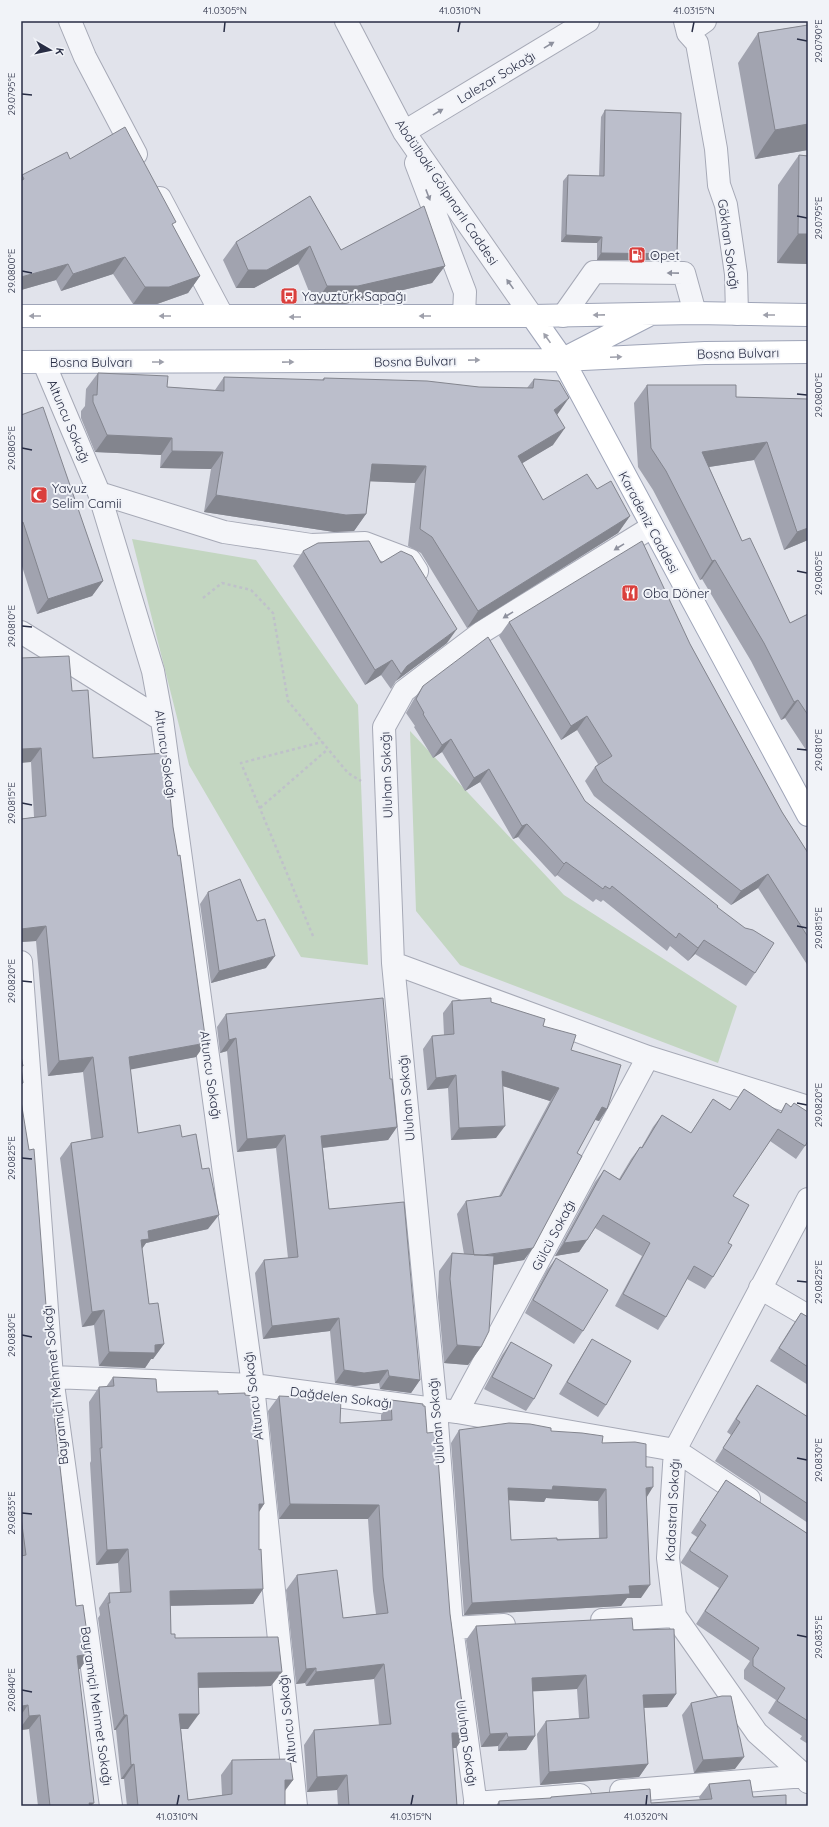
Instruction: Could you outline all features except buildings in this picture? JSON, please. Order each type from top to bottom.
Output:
[{"type":"main road","points":[[21,316],[562,316],[694,313],[808,315]]},
{"type":"main road","points":[[563,360],[652,314]]},
{"type":"main road","name":"Karadeniz Caddesi","points":[[532,316],[563,360],[808,815]]},
{"type":"main road","name":"Bosna Bulvarı","points":[[21,362],[563,360],[705,353],[808,352]]},
{"type":"street","points":[[70,21],[85,57],[222,315]]},
{"type":"street","name":"Abdülbaki Gölpınarlı Caddesi","points":[[346,21],[404,132],[532,316]]},
{"type":"street","name":"Lalezar Sokağı","points":[[404,132],[588,21]]},
{"type":"street","name":"Gökhan Sokağı","points":[[693,25],[684,49],[704,153],[719,185],[714,207],[723,274],[737,314]]},
{"type":"street","points":[[404,132],[465,292],[464,316]]},
{"type":"street","points":[[562,316],[594,272],[684,273],[694,313]]},
{"type":"street","name":"Altuncu Sokağı","points":[[44,362],[99,493],[152,671],[162,720],[253,1385],[296,1806]]},
{"type":"street","points":[[99,493],[224,532],[311,544],[365,543],[410,560],[426,586]]},
{"type":"street","name":"Uluhan Sokağı","points":[[476,1805],[452,1628],[436,1409],[393,963],[384,727],[404,691],[459,639],[482,632],[652,527]]},
{"type":"street","points":[[21,632],[162,720]]},
{"type":"street","points":[[482,632],[493,651]]},
{"type":"street","name":"Bayramiçli Mehmet Sokağı","points":[[21,962],[52,1376],[111,1806]]},
{"type":"street","points":[[393,963],[648,1057],[808,1107]]},
{"type":"street","name":"Gülcü Sokağı","points":[[457,1412],[648,1057]]},
{"type":"street","name":"Kadastral Sokağı","points":[[806,1779],[757,1733],[675,1616],[668,1558],[675,1450],[808,1199]]},
{"type":"street","points":[[760,1288],[808,1316]]},
{"type":"street","name":"Dağdelen Sokağı","points":[[52,1376],[253,1385],[457,1412],[675,1450]]},
{"type":"street","points":[[675,1450],[768,1511]]},
{"type":"street","points":[[580,1621],[675,1616]]},
{"type":"street","points":[[452,1628],[524,1624]]},
{"type":"street","points":[[476,1805],[806,1779]]},
{"type":"path","points":[[203,598],[222,583],[251,590],[273,613],[288,701],[348,773],[386,795]]},
{"type":"path","points":[[313,936],[240,763],[322,742]]},
{"type":"path","points":[[260,808],[328,750]]},
{"type":"green space","points":[[132,539],[256,560],[358,705],[368,965],[301,957],[189,765]]},
{"type":"green space","points":[[410,731],[564,895],[737,1006],[718,1063],[460,965],[416,911]]},
{"type":"place","name":"Opet","points":[[637,255]]},
{"type":"place","name":"Yavuztürk Sapağı","points":[[289,296]]},
{"type":"place","name":"Yavuz Selim Camii","points":[[39,495]]},
{"type":"place","name":"Oba Döner","points":[[630,593]]}]
